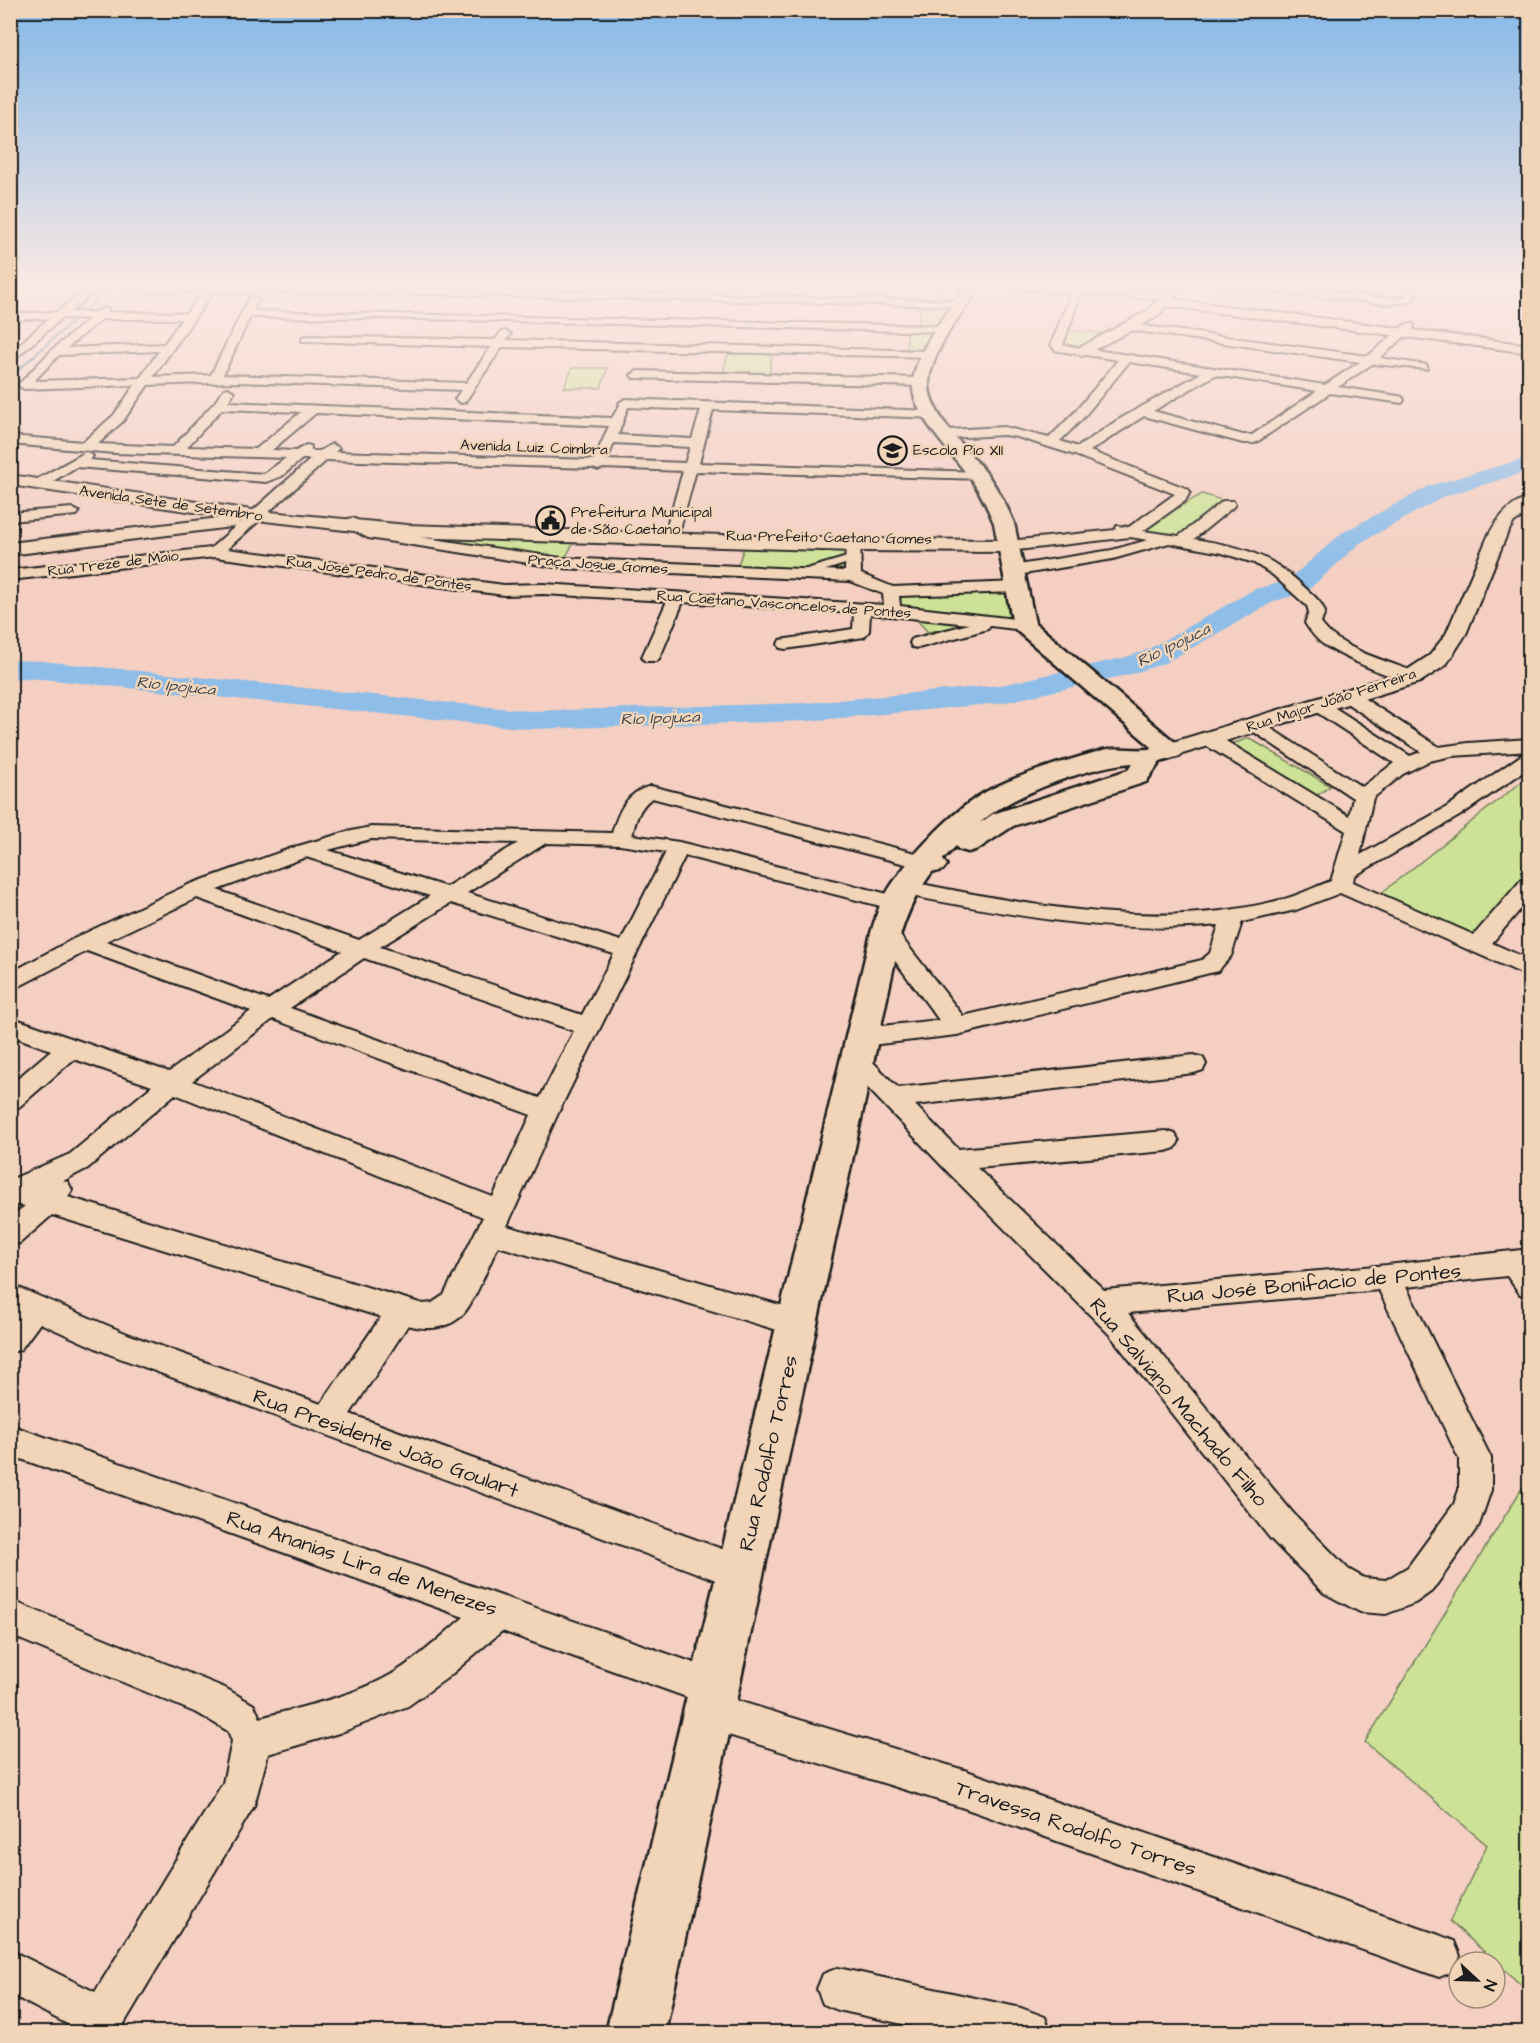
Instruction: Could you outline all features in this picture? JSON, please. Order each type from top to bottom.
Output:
[{"type":"main road","points":[[910,379],[907,383],[922,395],[933,416],[977,474],[998,509],[1008,542],[1024,625],[1124,708],[1159,754],[1137,776],[1003,820],[910,888]]},
{"type":"main road","name":"Rua Major João Ferreira","points":[[910,888],[973,814],[999,796],[1053,775],[1119,755],[1159,754]]},
{"type":"main road","points":[[1053,775],[1080,795]]},
{"type":"main road","name":"Rua Rodolfo Torres","points":[[635,2032],[860,1049],[910,888]]},
{"type":"street","points":[[29,379],[24,385],[203,379]]},
{"type":"street","points":[[179,447],[219,405],[236,379]]},
{"type":"street","points":[[393,379],[468,387]]},
{"type":"street","points":[[452,414],[473,379]]},
{"type":"street","points":[[617,379],[706,409],[777,383],[907,383]]},
{"type":"street","points":[[600,461],[635,379]]},
{"type":"street","points":[[633,384],[652,379]]},
{"type":"street","points":[[219,405],[452,414],[652,379]]},
{"type":"street","points":[[766,379],[777,383],[907,383]]},
{"type":"street","points":[[766,379],[857,416],[878,414],[910,379]]},
{"type":"street","points":[[908,379],[907,383],[933,416]]},
{"type":"street","points":[[1051,443],[1090,417],[1113,379]]},
{"type":"street","points":[[946,434],[1004,431],[1080,452],[1123,423],[1199,379]]},
{"type":"street","points":[[1262,379],[1398,400]]},
{"type":"street","points":[[1142,412],[1243,439],[1255,439],[1342,379]]},
{"type":"street","points":[[37,484],[73,464],[97,444],[119,418],[143,381]]},
{"type":"street","points":[[265,448],[314,408]]},
{"type":"street","points":[[672,537],[706,409]]},
{"type":"street","points":[[1090,417],[1123,423]]},
{"type":"street","points":[[609,439],[696,443]]},
{"type":"street","name":"Avenida Luiz Coimbra","points":[[10,440],[67,444],[265,448],[977,474]]},
{"type":"street","points":[[73,464],[260,479],[272,477],[306,450]]},
{"type":"street","points":[[215,552],[253,515],[330,451]]},
{"type":"street","name":"Rua Prefeito Caetano Gomes","points":[[352,524],[426,533],[672,537],[854,547],[906,543],[1008,542],[1130,530],[1180,498],[1183,492],[1080,452]]},
{"type":"street","name":"Avenida Sete de Setembro","points":[[10,480],[253,515],[352,524]]},
{"type":"street","points":[[13,517],[58,488]]},
{"type":"street","name":"Rua Major João Ferreira","points":[[1159,754],[1412,677],[1438,660],[1456,634],[1498,534],[1507,519],[1530,503]]},
{"type":"street","points":[[797,574],[854,547],[853,576],[891,592],[1015,579],[1173,540],[1228,504]]},
{"type":"street","points":[[13,517],[72,512]]},
{"type":"street","points":[[10,549],[231,522],[253,515]]},
{"type":"street","points":[[1130,530],[1259,560],[1274,568],[1314,604],[1317,612],[1313,623],[1321,636],[1412,677]]},
{"type":"street","name":"Praça Josue Gomes","points":[[426,533],[561,564],[853,576]]},
{"type":"street","points":[[543,589],[580,534]]},
{"type":"street","name":"Rua Treze de Maio","points":[[10,575],[215,552]]},
{"type":"street","name":"Rua José Pedro de Pontes","points":[[215,552],[504,590],[543,589]]},
{"type":"street","points":[[737,601],[746,573]]},
{"type":"street","name":"Rua Caetano Vasconcelos de Pontes","points":[[543,589],[892,610],[1024,625]]},
{"type":"street","points":[[891,592],[892,610]]},
{"type":"street","points":[[651,657],[677,598]]},
{"type":"street","points":[[786,644],[858,633],[862,625],[862,608]]},
{"type":"street","points":[[918,643],[995,621]]},
{"type":"street","points":[[1348,696],[1437,754]]},
{"type":"street","points":[[1318,705],[1408,764]]},
{"type":"street","points":[[1254,726],[1362,796]]},
{"type":"street","points":[[1209,739],[1357,829]]},
{"type":"street","points":[[1342,879],[1357,829],[1362,796],[1385,777],[1408,764],[1437,754],[1481,747],[1530,745]]},
{"type":"street","points":[[10,983],[86,942],[196,890],[237,873],[305,850],[344,838],[371,833],[620,839],[910,888],[1023,911],[1112,919],[1177,921],[1233,916],[1282,907],[1342,879],[1454,811],[1530,758]]},
{"type":"street","points":[[620,839],[632,807],[643,793],[663,793],[910,888]]},
{"type":"street","points":[[10,1235],[50,1201],[79,1161],[172,1083],[269,1010],[361,949],[453,895],[544,836]]},
{"type":"street","points":[[12,1193],[50,1201],[423,1317],[434,1316],[454,1304],[495,1222],[546,1110],[679,848]]},
{"type":"street","points":[[305,850],[628,951]]},
{"type":"street","points":[[1342,879],[1477,946],[1530,969]]},
{"type":"street","points":[[1477,946],[1530,884]]},
{"type":"street","points":[[910,888],[957,1026]]},
{"type":"street","points":[[196,890],[590,1027]]},
{"type":"street","points":[[860,1049],[1210,966],[1220,956],[1233,916]]},
{"type":"street","points":[[86,942],[546,1110]]},
{"type":"street","points":[[10,1025],[172,1083],[495,1222],[797,1323]]},
{"type":"street","points":[[10,1100],[70,1048]]},
{"type":"street","name":"Rua Salviano Machado Filho","points":[[860,1049],[895,1098],[952,1160],[1121,1326],[1281,1525],[1336,1581],[1360,1595],[1386,1597],[1403,1591],[1420,1579],[1467,1513],[1475,1490],[1475,1458],[1387,1278]]},
{"type":"street","points":[[895,1098],[1194,1064]]},
{"type":"street","points":[[952,1160],[1166,1141]]},
{"type":"street","points":[[12,1193],[79,1161]]},
{"type":"street","name":"Rua José Bonifacio de Pontes","points":[[1098,1303],[1387,1278],[1525,1270]]},
{"type":"street","points":[[10,1340],[23,1301]]},
{"type":"street","name":"Rua Presidente João Goulart","points":[[23,1301],[120,1345],[741,1572]]},
{"type":"street","points":[[327,1422],[402,1310]]},
{"type":"street","name":"Rua Ananias Lira de Menezes","points":[[10,1440],[498,1611],[711,1700]]},
{"type":"street","points":[[251,1740],[339,1714],[395,1693],[434,1665],[498,1611]]},
{"type":"street","points":[[10,1617],[212,1701],[241,1718],[251,1740],[248,1764],[240,1792],[99,2026],[10,1971]]},
{"type":"street","name":"Travessa Rodolfo Torres","points":[[711,1700],[1439,1956]]},
{"type":"street","points":[[838,1989],[1021,2028],[1030,2032]]},
{"type":"green space","points":[[567,379],[604,379],[601,388],[564,388]]},
{"type":"green space","points":[[1202,494],[1222,500],[1182,538],[1146,530],[1167,514]]},
{"type":"green space","points":[[385,528],[576,539],[561,565],[406,543]]},
{"type":"green space","points":[[745,544],[848,546],[847,574],[736,571]]},
{"type":"green space","points":[[1005,591],[1009,619],[900,608],[901,594]]},
{"type":"green space","points":[[913,616],[984,622],[928,632]]},
{"type":"green space","points":[[1249,738],[1330,786],[1316,796],[1229,745]]},
{"type":"green space","points":[[1529,776],[1529,871],[1472,937],[1380,894]]},
{"type":"green space","points":[[1529,1477],[1529,1992],[1507,1972],[1507,1950],[1482,1950],[1450,1921],[1487,1845],[1365,1742]]},
{"type":"waterway","name":"Rio Ipojuca","points":[[1297,586],[1351,538],[1437,491],[1530,464]]},
{"type":"waterway","name":"Rio Ipojuca","points":[[10,669],[42,670],[530,720],[807,712],[1001,694],[1131,665],[1155,657],[1265,595],[1290,588]]},
{"type":"place","name":"Escola Pio XII","points":[[892,450]]},
{"type":"place","name":"Prefeitura Municipal de São Caetano","points":[[550,521]]}]
